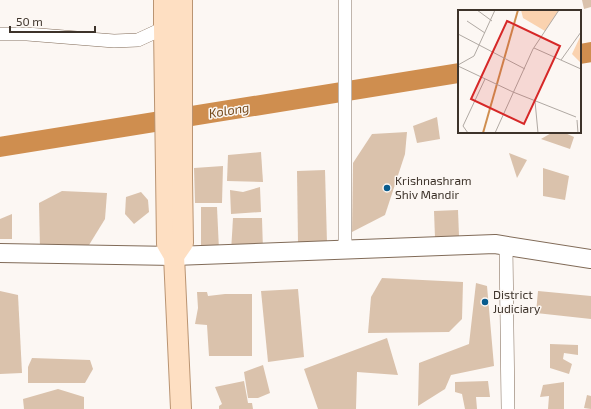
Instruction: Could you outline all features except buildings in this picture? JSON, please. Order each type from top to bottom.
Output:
[{"type":"main road","points":[[164,0],[172,27],[174,178],[167,244],[174,256],[180,408]]},
{"type":"main road","points":[[172,27],[182,0]]},
{"type":"street","points":[[345,0],[346,250]]},
{"type":"street","points":[[0,34],[28,34],[114,41],[138,40],[172,27]]},
{"type":"street","points":[[0,253],[174,256],[495,244],[591,259]]},
{"type":"street","points":[[506,245],[508,409]]},
{"type":"waterway","name":"Kolong","points":[[581,54],[591,52]]},
{"type":"waterway","name":"Kolong","points":[[0,147],[458,73]]},
{"type":"place","name":"Krishnashram Shiv Mandir","points":[[387,188]]},
{"type":"place","name":"District Judiciary","points":[[485,302]]}]
